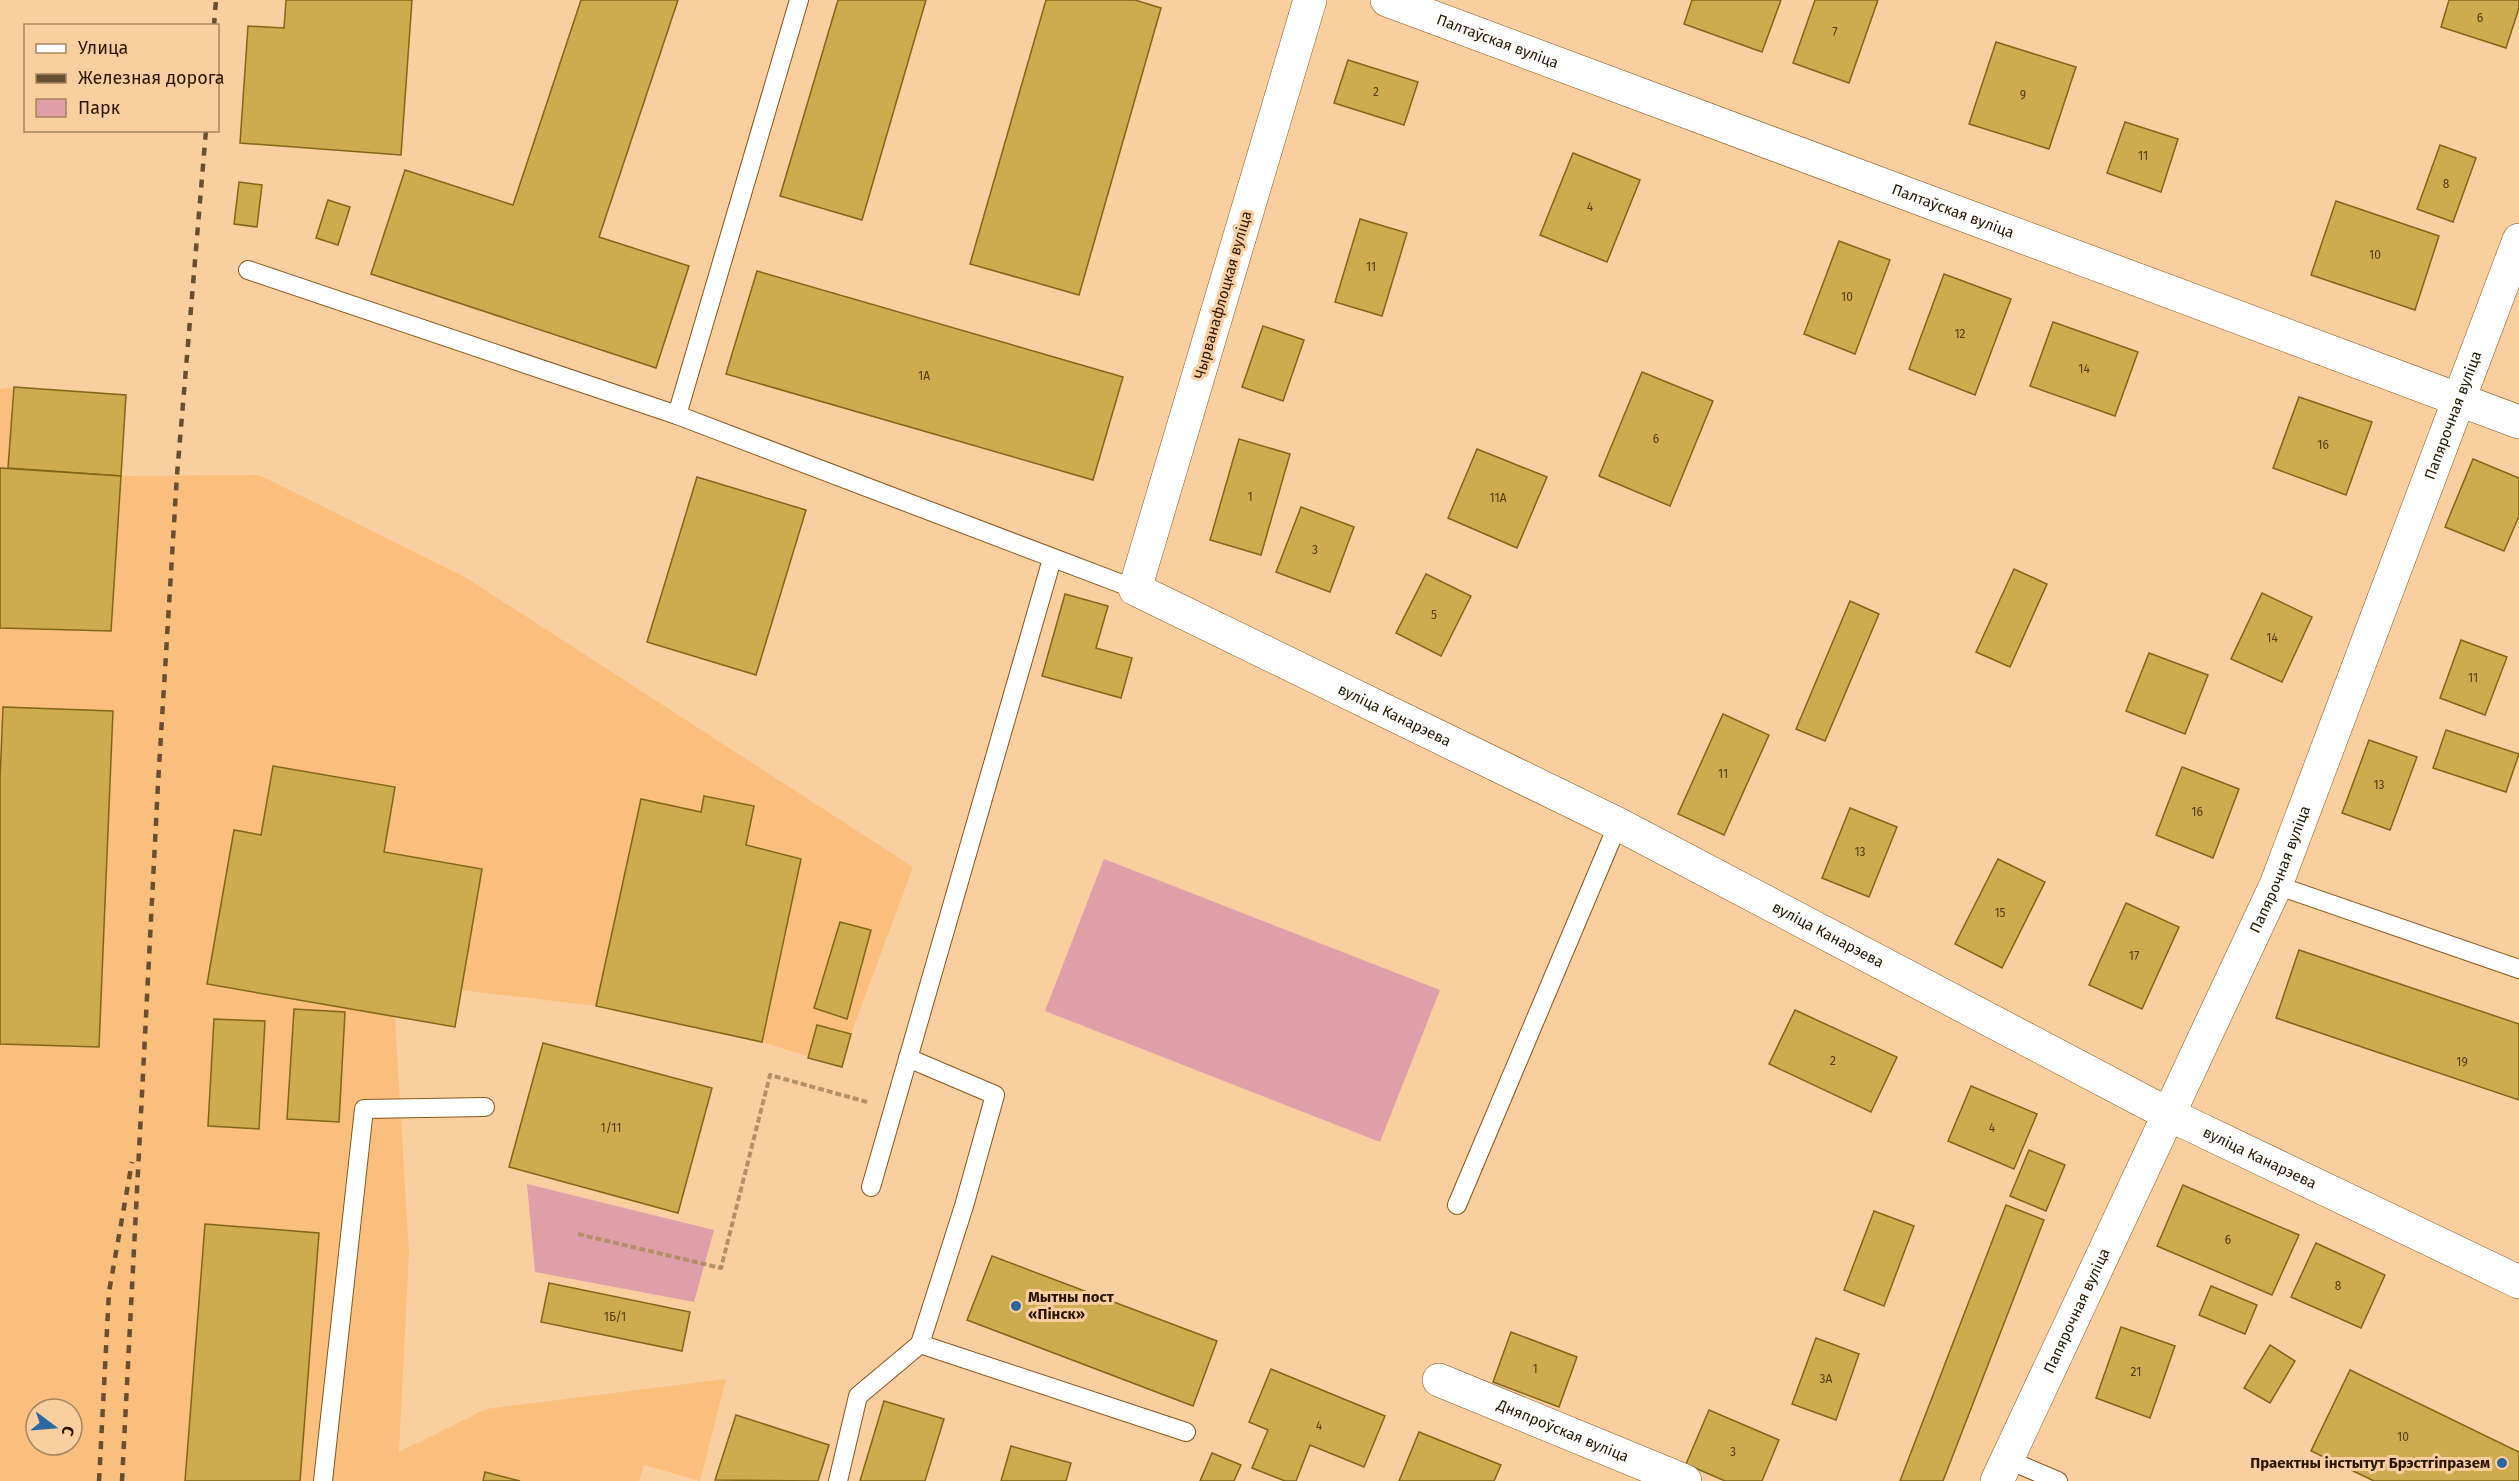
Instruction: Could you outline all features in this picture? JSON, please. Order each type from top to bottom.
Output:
[{"type":"street","name":"Чырванафлоцкая вуліца","points":[[1136,589],[1310,0]]},
{"type":"street","name":"Палтаўская вуліца","points":[[1387,0],[2519,422]]},
{"type":"street","name":"Папярочная вуліца","points":[[2001,1470],[2170,1115],[2276,885],[2519,240]]},
{"type":"street","name":"вуліца Канарэева","points":[[1136,589],[1617,824],[2170,1115],[2519,1282]]},
{"type":"street","name":"Дняпроўская вуліца","points":[[1439,1380],[1685,1481]]},
{"type":"lane","points":[[678,415],[799,0]]},
{"type":"lane","points":[[248,270],[678,415],[1136,589]]},
{"type":"lane","points":[[871,1187],[1052,559]]},
{"type":"lane","points":[[1457,1205],[1617,824]]},
{"type":"lane","points":[[2276,885],[2519,969]]},
{"type":"lane","points":[[838,1481],[858,1396],[920,1344],[964,1206],[995,1095],[908,1058]]},
{"type":"lane","points":[[323,1481],[364,1109],[485,1107]]},
{"type":"lane","points":[[920,1344],[1186,1432]]},
{"type":"lane","points":[[2001,1470],[2058,1481]]},
{"type":"path","points":[[578,1234],[721,1268],[770,1075],[893,1109]]},
{"type":"shaded area","points":[[14,387],[126,395],[121,476],[259,475],[465,577],[913,867],[851,1034],[842,1067],[762,1042],[596,1006],[393,982],[409,1253],[399,1452],[486,1409],[726,1379],[700,1481],[644,1465],[639,1481],[0,1481],[0,389]]},
{"type":"green space","points":[[1104,859],[1440,990],[1380,1142],[1045,1011]]},
{"type":"green space","points":[[527,1184],[714,1230],[694,1302],[535,1272]]},
{"type":"building","points":[[286,0],[412,0],[401,155],[240,143],[248,26],[284,28]]},
{"type":"building","points":[[581,0],[678,0],[599,237],[689,266],[656,368],[371,274],[405,170],[513,205]]},
{"type":"building","points":[[838,0],[926,0],[862,220],[780,196]]},
{"type":"building","points":[[1046,0],[1135,0],[1161,8],[1079,295],[970,264]]},
{"type":"building","points":[[1692,0],[1781,0],[1762,52],[1684,24]]},
{"type":"building","points":[[1815,0],[1878,0],[1849,83],[1793,63]]},
{"type":"building","points":[[2449,0],[2519,0],[2519,8],[2506,48],[2441,27]]},
{"type":"building","points":[[1996,42],[2076,67],[2049,149],[1969,124]]},
{"type":"building","points":[[1348,60],[1418,82],[1404,125],[1334,103]]},
{"type":"building","points":[[2125,122],[2178,139],[2161,192],[2107,173]]},
{"type":"building","points":[[2440,145],[2476,158],[2453,222],[2417,209]]},
{"type":"building","points":[[1573,153],[1640,180],[1607,262],[1540,235]]},
{"type":"building","points":[[239,182],[262,185],[257,227],[234,224]]},
{"type":"building","points":[[328,200],[350,207],[338,245],[316,238]]},
{"type":"building","points":[[2336,201],[2439,236],[2415,310],[2311,275]]},
{"type":"building","points":[[1360,219],[1407,233],[1382,316],[1335,302]]},
{"type":"building","points":[[1839,241],[1890,260],[1855,354],[1804,334]]},
{"type":"building","points":[[757,271],[1123,377],[1093,480],[726,374]]},
{"type":"building","points":[[1944,274],[2011,299],[1975,395],[1909,369]]},
{"type":"building","points":[[2053,322],[2138,352],[2115,416],[2030,386]]},
{"type":"building","points":[[1263,326],[1304,340],[1283,401],[1242,387]]},
{"type":"building","points":[[1642,372],[1713,401],[1670,506],[1599,476]]},
{"type":"building","points":[[14,387],[126,395],[121,476],[8,468]]},
{"type":"building","points":[[2299,397],[2372,422],[2346,495],[2273,468]]},
{"type":"building","points":[[1239,439],[1290,454],[1261,555],[1210,540]]},
{"type":"building","points":[[1477,449],[1547,477],[1517,548],[1448,518]]},
{"type":"building","points":[[2473,459],[2519,478],[2519,516],[2504,551],[2445,527]]},
{"type":"building","points":[[0,468],[121,476],[111,631],[0,628]]},
{"type":"building","points":[[697,477],[806,510],[756,675],[647,642]]},
{"type":"building","points":[[1301,507],[1354,527],[1330,592],[1276,572]]},
{"type":"building","points":[[2014,569],[2047,584],[2010,667],[1976,652]]},
{"type":"building","points":[[1426,574],[1471,596],[1441,656],[1396,633]]},
{"type":"building","points":[[2262,593],[2312,617],[2282,682],[2231,659]]},
{"type":"building","points":[[1065,594],[1108,606],[1096,648],[1132,658],[1121,698],[1042,676]]},
{"type":"building","points":[[1850,601],[1879,614],[1825,741],[1796,729]]},
{"type":"building","points":[[2461,640],[2507,657],[2485,715],[2440,698]]},
{"type":"building","points":[[2149,653],[2208,675],[2185,734],[2126,711]]},
{"type":"building","points":[[3,707],[113,711],[99,1047],[0,1044],[0,779]]},
{"type":"building","points":[[1723,714],[1769,735],[1724,835],[1678,814]]},
{"type":"building","points":[[2446,730],[2519,754],[2506,792],[2433,768]]},
{"type":"building","points":[[2369,740],[2417,757],[2390,830],[2342,813]]},
{"type":"building","points":[[273,766],[395,787],[384,852],[482,869],[455,1027],[207,984],[234,830],[261,835]]},
{"type":"building","points":[[2182,767],[2239,789],[2213,858],[2156,835]]},
{"type":"building","points":[[704,796],[754,806],[746,845],[801,859],[762,1042],[596,1006],[641,799],[701,812]]},
{"type":"building","points":[[1850,808],[1897,827],[1869,897],[1822,878]]},
{"type":"building","points":[[1998,859],[2045,882],[2002,968],[1955,944]]},
{"type":"building","points":[[2126,903],[2179,927],[2142,1009],[2089,985]]},
{"type":"building","points":[[840,922],[871,930],[847,1019],[814,1008]]},
{"type":"building","points":[[2299,950],[2519,1024],[2519,1100],[2276,1018]]},
{"type":"building","points":[[294,1009],[345,1012],[339,1122],[287,1119]]},
{"type":"building","points":[[1795,1010],[1897,1057],[1871,1112],[1769,1064]]},
{"type":"building","points":[[214,1019],[265,1021],[259,1129],[208,1126]]},
{"type":"building","points":[[817,1025],[851,1034],[842,1067],[808,1058]]},
{"type":"building","points":[[543,1043],[712,1088],[678,1213],[509,1167]]},
{"type":"building","points":[[1971,1086],[2037,1114],[2014,1169],[1948,1141]]},
{"type":"building","points":[[2029,1150],[2065,1165],[2046,1211],[2010,1196]]},
{"type":"building","points":[[2183,1185],[2299,1235],[2272,1295],[2157,1246]]},
{"type":"building","points":[[2006,1205],[2044,1220],[1943,1481],[1900,1481]]},
{"type":"building","points":[[1874,1211],[1914,1226],[1884,1306],[1844,1290]]},
{"type":"building","points":[[205,1224],[319,1233],[300,1481],[185,1481]]},
{"type":"building","points":[[2316,1243],[2385,1275],[2361,1328],[2291,1297]]},
{"type":"building","points":[[992,1256],[1217,1341],[1193,1406],[967,1320]]},
{"type":"building","points":[[549,1283],[690,1312],[682,1351],[541,1322]]},
{"type":"building","points":[[2211,1286],[2257,1305],[2245,1334],[2199,1315]]},
{"type":"building","points":[[2121,1327],[2175,1346],[2150,1418],[2096,1398]]},
{"type":"building","points":[[1511,1332],[1577,1357],[1559,1407],[1493,1382]]},
{"type":"building","points":[[1816,1338],[1859,1354],[1836,1420],[1792,1404]]},
{"type":"building","points":[[2270,1345],[2295,1361],[2270,1403],[2244,1388]]},
{"type":"building","points":[[1271,1369],[1385,1416],[1364,1467],[1310,1445],[1296,1481],[1285,1481],[1252,1468],[1268,1430],[1249,1422]]},
{"type":"building","points":[[2350,1370],[2519,1452],[2519,1481],[2374,1481],[2311,1451]]},
{"type":"building","points":[[884,1401],[944,1419],[925,1481],[860,1481]]},
{"type":"building","points":[[1709,1410],[1779,1440],[1762,1481],[1725,1481],[1686,1464]]},
{"type":"building","points":[[736,1415],[829,1445],[818,1481],[715,1480]]},
{"type":"building","points":[[1419,1432],[1501,1465],[1494,1481],[1399,1481]]},
{"type":"building","points":[[1011,1446],[1071,1463],[1066,1481],[1001,1481]]},
{"type":"building","points":[[1212,1453],[1241,1465],[1234,1481],[1200,1481]]},
{"type":"building","points":[[485,1472],[520,1481],[483,1481]]},
{"type":"railway","points":[[214,24],[216,0]]},
{"type":"railway","points":[[122,1481],[158,784],[177,475],[206,132]]},
{"type":"railway","points":[[99,1481],[109,1292],[132,1162]]},
{"type":"place","name":"Мытны пост «Пінск»","points":[[1016,1306]]},
{"type":"place","name":"Праектны інстытут Брэстгіпразем","points":[[2502,1463]]}]
